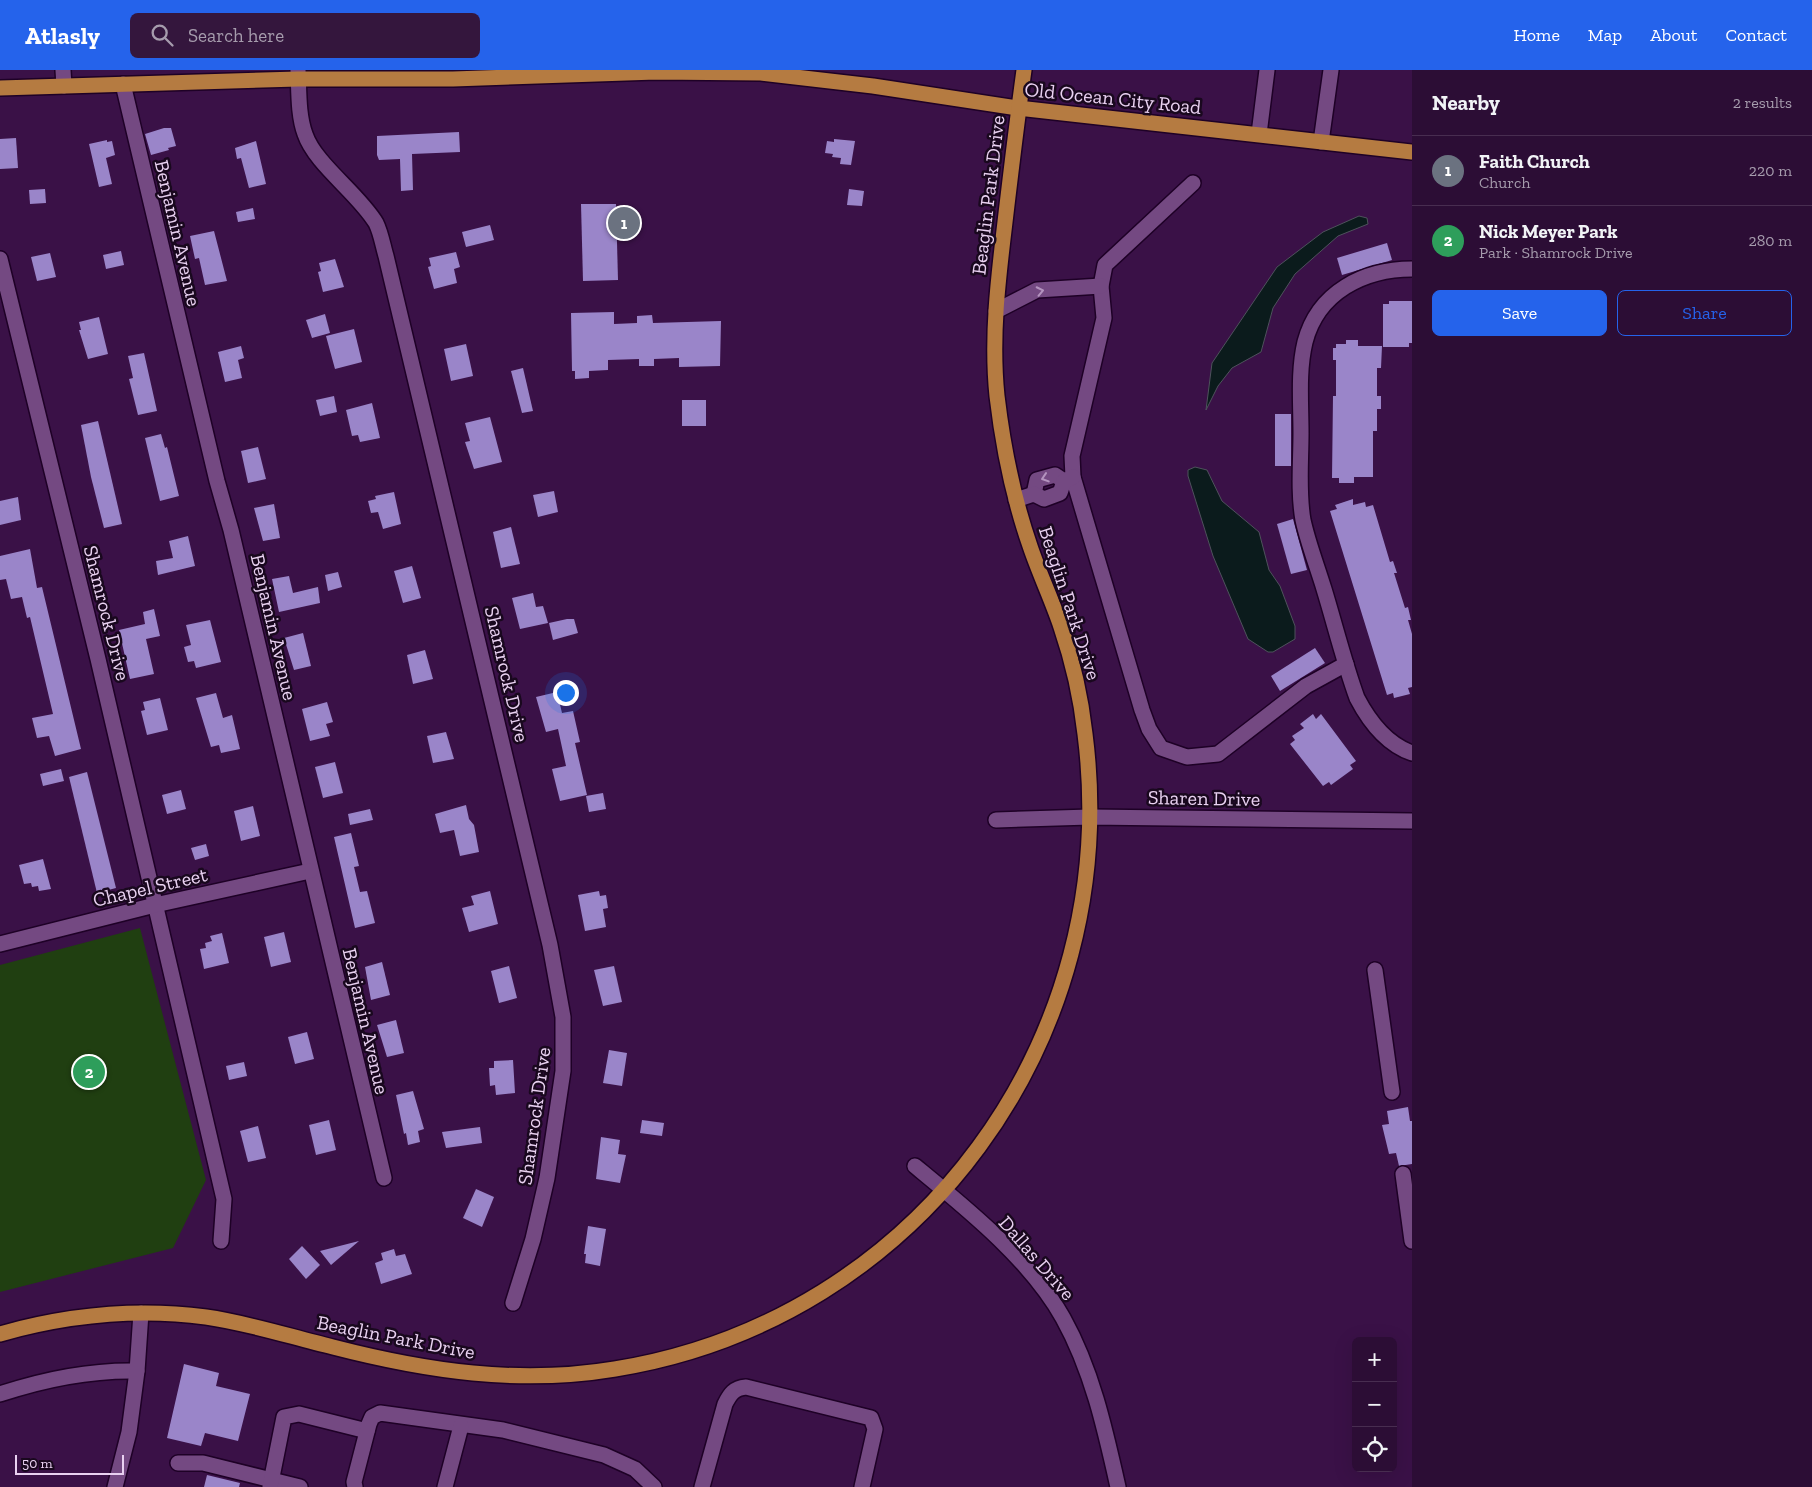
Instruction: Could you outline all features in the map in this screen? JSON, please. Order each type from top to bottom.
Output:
[{"type":"main road","name":"Beaglin Park Drive","points":[[0,1334],[75,1318],[140,1313],[205,1317],[234,1322],[382,1359],[464,1373],[529,1376],[616,1369],[647,1363],[712,1344],[750,1329],[839,1281],[890,1243],[944,1190],[969,1160],[1006,1107],[1022,1080],[1054,1012],[1079,924],[1087,868],[1090,817],[1087,749],[1075,677],[1062,628],[1031,550],[1016,500],[1004,448],[997,394],[996,311],[1018,108],[1024,70]]},
{"type":"main road","name":"Old Ocean City Road","points":[[0,88],[298,75],[716,71],[798,77],[1018,108],[1412,152]]},
{"type":"street","points":[[63,70],[64,86]]},
{"type":"street","points":[[1259,134],[1267,70]]},
{"type":"street","points":[[1321,142],[1331,70]]},
{"type":"street","name":"Shamrock Drive","points":[[298,75],[301,117],[305,136],[315,153],[342,181],[377,225],[550,945],[563,1017],[563,1071],[555,1132],[533,1239],[513,1303]]},
{"type":"street","name":"Benjamin Avenue","points":[[123,84],[212,462],[231,530],[384,1178]]},
{"type":"street","points":[[1016,500],[1034,494],[1044,499],[1060,493],[1068,479],[1104,318],[1101,286],[1105,265],[1193,183]]},
{"type":"street","name":"Shamrock Drive","points":[[0,259],[98,659],[224,1199],[221,1241]]},
{"type":"street","points":[[1412,269],[1374,273],[1344,286],[1327,301],[1314,321],[1303,352],[1301,376],[1303,520],[1357,698],[1371,721],[1391,741],[1412,753]]},
{"type":"street","points":[[996,311],[1037,290],[1101,286]]},
{"type":"street","points":[[1068,479],[1148,729],[1162,748],[1187,757],[1218,754],[1306,686],[1346,664]]},
{"type":"street","name":"Sharen Drive","points":[[996,820],[1090,817],[1412,821]]},
{"type":"street","name":"Chapel Street","points":[[0,944],[310,871]]},
{"type":"street","points":[[1375,970],[1392,1092]]},
{"type":"street","name":"Dallas Drive","points":[[915,1166],[944,1190],[1024,1266],[1062,1316],[1085,1365],[1118,1487]]},
{"type":"street","points":[[1403,1174],[1412,1241]]},
{"type":"street","points":[[115,1487],[129,1432],[137,1371],[140,1313]]},
{"type":"street","points":[[0,1394],[35,1382],[70,1376],[112,1371],[137,1371]]},
{"type":"street","points":[[702,1487],[725,1404],[730,1394],[737,1388],[746,1387],[865,1415],[870,1418],[875,1429],[862,1487]]},
{"type":"street","points":[[271,1483],[284,1417],[299,1414],[367,1431]]},
{"type":"street","points":[[355,1487],[354,1482],[367,1431],[372,1417],[380,1414],[503,1430],[604,1456],[635,1470],[654,1487]]},
{"type":"street","points":[[445,1487],[461,1426]]},
{"type":"street","points":[[178,1463],[202,1463],[271,1483],[300,1487]]},
{"type":"green space","points":[[140,928],[206,1180],[173,1248],[0,1292],[0,965]]},
{"type":"shaded area","points":[[1359,216],[1367,218],[1368,224],[1338,236],[1295,274],[1273,308],[1261,352],[1232,368],[1218,386],[1206,410],[1212,363],[1277,267],[1323,232]]},
{"type":"shaded area","points":[[1195,467],[1207,470],[1222,501],[1259,532],[1269,570],[1280,586],[1295,626],[1295,639],[1273,652],[1268,652],[1248,639],[1213,556],[1188,476],[1188,470]]},
{"type":"building","points":[[164,128],[171,128],[176,146],[151,155],[145,134]]},
{"type":"building","points":[[459,132],[460,152],[412,154],[413,190],[401,191],[400,159],[379,160],[377,155],[377,136]]},
{"type":"building","points":[[16,138],[18,168],[0,169],[0,139]]},
{"type":"building","points":[[834,139],[855,141],[851,165],[840,164],[841,158],[832,157],[833,154],[825,153],[827,141],[834,142]]},
{"type":"building","points":[[107,140],[107,142],[112,141],[115,155],[106,158],[112,184],[99,187],[89,144]]},
{"type":"building","points":[[256,141],[266,184],[249,188],[241,158],[237,159],[235,148]]},
{"type":"building","points":[[45,189],[46,203],[30,204],[29,190]]},
{"type":"building","points":[[849,189],[864,191],[862,206],[847,205]]},
{"type":"building","points":[[581,204],[616,204],[618,280],[583,281]]},
{"type":"building","points":[[253,208],[255,219],[238,222],[236,212]]},
{"type":"building","points":[[490,225],[494,240],[466,247],[462,232]]},
{"type":"building","points":[[214,231],[227,281],[205,285],[199,258],[195,259],[190,236]]},
{"type":"building","points":[[1387,243],[1392,260],[1342,275],[1337,258]]},
{"type":"building","points":[[121,251],[124,265],[106,269],[103,255]]},
{"type":"building","points":[[456,252],[460,267],[454,269],[457,283],[434,289],[428,267],[431,266],[429,258]]},
{"type":"building","points":[[50,253],[56,277],[37,281],[31,257]]},
{"type":"building","points":[[335,259],[344,287],[323,292],[318,272],[321,271],[319,263]]},
{"type":"building","points":[[1389,301],[1412,301],[1412,343],[1409,343],[1409,347],[1383,347],[1383,304],[1389,304]]},
{"type":"building","points":[[614,312],[614,324],[637,323],[637,316],[652,315],[653,323],[721,321],[720,366],[679,367],[679,358],[654,359],[654,366],[639,366],[639,359],[608,360],[608,370],[589,371],[589,378],[575,379],[575,371],[572,371],[571,313]]},
{"type":"building","points":[[325,314],[330,333],[312,338],[306,320]]},
{"type":"building","points":[[99,317],[108,354],[88,359],[79,330],[81,330],[79,322]]},
{"type":"building","points":[[354,329],[362,362],[335,369],[326,336]]},
{"type":"building","points":[[1346,340],[1358,340],[1358,346],[1382,346],[1381,368],[1377,368],[1377,396],[1381,396],[1381,409],[1377,409],[1377,431],[1373,431],[1373,477],[1354,477],[1354,483],[1339,483],[1339,478],[1332,478],[1333,396],[1336,396],[1336,360],[1333,360],[1333,348],[1336,348],[1336,344],[1346,344]]},
{"type":"building","points":[[466,344],[473,376],[451,381],[444,349]]},
{"type":"building","points":[[241,346],[244,358],[238,360],[242,378],[225,382],[218,352]]},
{"type":"building","points":[[144,353],[157,411],[138,415],[129,379],[133,378],[128,356]]},
{"type":"building","points":[[523,368],[533,411],[522,413],[511,371]]},
{"type":"building","points":[[334,396],[337,412],[320,416],[316,400]]},
{"type":"building","points":[[682,400],[706,400],[706,426],[682,426]]},
{"type":"building","points":[[372,403],[380,438],[360,442],[358,435],[352,436],[346,410]]},
{"type":"building","points":[[1275,414],[1291,414],[1291,466],[1275,466]]},
{"type":"building","points":[[490,417],[502,462],[474,469],[465,442],[470,441],[465,423]]},
{"type":"building","points":[[98,421],[122,524],[104,528],[91,477],[81,425]]},
{"type":"building","points":[[161,434],[165,448],[167,447],[179,496],[160,501],[145,438]]},
{"type":"building","points":[[258,447],[266,479],[248,483],[241,451]]},
{"type":"building","points":[[554,491],[558,512],[538,517],[533,495]]},
{"type":"building","points":[[394,492],[401,524],[383,529],[378,512],[371,513],[368,501],[376,499],[375,496]]},
{"type":"building","points":[[18,497],[21,520],[0,525],[0,501]]},
{"type":"building","points":[[1353,499],[1353,505],[1365,502],[1366,507],[1373,505],[1390,562],[1393,561],[1397,573],[1394,573],[1405,608],[1408,607],[1411,620],[1408,620],[1412,634],[1412,687],[1408,688],[1410,694],[1394,698],[1393,693],[1387,695],[1330,511],[1337,509],[1335,505]]},
{"type":"building","points":[[274,504],[280,538],[263,541],[254,508]]},
{"type":"building","points":[[1293,519],[1307,570],[1291,574],[1277,524]]},
{"type":"building","points":[[511,527],[520,564],[501,568],[493,532]]},
{"type":"building","points":[[188,536],[195,566],[158,575],[156,561],[173,558],[169,541]]},
{"type":"building","points":[[30,549],[37,588],[42,587],[81,749],[55,756],[49,736],[37,738],[32,718],[53,714],[30,617],[27,618],[22,597],[11,599],[6,579],[0,580],[0,556]]},
{"type":"building","points":[[412,566],[421,598],[403,603],[394,571]]},
{"type":"building","points":[[338,572],[342,587],[328,591],[325,575]]},
{"type":"building","points":[[289,576],[293,593],[318,587],[320,603],[279,612],[272,579]]},
{"type":"building","points":[[533,593],[536,607],[543,606],[548,623],[520,629],[512,598]]},
{"type":"building","points":[[154,609],[160,636],[146,639],[154,674],[130,679],[119,630],[145,624],[143,612]]},
{"type":"building","points":[[574,619],[578,633],[553,640],[549,623]]},
{"type":"building","points":[[210,620],[221,662],[196,668],[194,661],[188,662],[184,647],[191,645],[186,625]]},
{"type":"building","points":[[303,633],[311,666],[294,670],[284,638]]},
{"type":"building","points":[[1315,648],[1325,663],[1280,691],[1271,676]]},
{"type":"building","points":[[425,650],[433,679],[413,684],[407,655]]},
{"type":"building","points":[[557,692],[562,713],[573,711],[580,742],[575,743],[587,795],[560,801],[552,769],[566,766],[558,729],[546,732],[536,697]]},
{"type":"building","points":[[216,693],[223,718],[232,715],[240,749],[221,753],[219,745],[211,747],[196,698]]},
{"type":"building","points":[[160,698],[168,730],[147,735],[141,711],[145,710],[143,702]]},
{"type":"building","points":[[327,702],[333,722],[326,724],[330,736],[310,741],[302,709]]},
{"type":"building","points":[[1313,714],[1316,719],[1321,714],[1356,761],[1350,765],[1353,769],[1331,785],[1329,782],[1323,786],[1290,744],[1295,740],[1292,736],[1304,728],[1300,724]]},
{"type":"building","points":[[446,732],[454,759],[433,763],[427,736]]},
{"type":"building","points":[[335,762],[343,793],[323,798],[315,767]]},
{"type":"building","points":[[61,769],[64,781],[43,786],[40,774]]},
{"type":"building","points":[[87,772],[116,888],[97,893],[69,777]]},
{"type":"building","points":[[181,790],[186,809],[167,814],[162,795]]},
{"type":"building","points":[[603,793],[606,809],[589,812],[586,796]]},
{"type":"building","points":[[466,805],[469,819],[474,825],[479,852],[460,856],[454,830],[440,833],[435,814]]},
{"type":"building","points":[[253,806],[260,836],[241,841],[234,811]]},
{"type":"building","points":[[370,809],[373,820],[350,825],[348,814]]},
{"type":"building","points":[[351,833],[359,866],[354,867],[360,892],[367,891],[375,923],[355,928],[334,837]]},
{"type":"building","points":[[206,844],[209,856],[195,860],[191,848]]},
{"type":"building","points":[[43,859],[51,889],[39,891],[38,886],[32,887],[31,883],[24,884],[19,865]]},
{"type":"building","points":[[490,891],[498,924],[469,932],[462,908],[474,905],[471,896]]},
{"type":"building","points":[[599,891],[600,896],[606,895],[608,908],[603,909],[606,927],[585,931],[578,895]]},
{"type":"building","points":[[284,932],[291,962],[271,967],[264,937]]},
{"type":"building","points":[[222,933],[229,963],[204,969],[200,949],[206,948],[205,943],[212,941],[210,936]]},
{"type":"building","points":[[382,962],[390,995],[371,1000],[365,967]]},
{"type":"building","points":[[509,966],[517,998],[499,1003],[491,971]]},
{"type":"building","points":[[614,966],[622,1002],[603,1006],[594,970]]},
{"type":"building","points":[[396,1020],[404,1053],[387,1057],[377,1025]]},
{"type":"building","points":[[307,1032],[314,1059],[295,1064],[288,1037]]},
{"type":"building","points":[[609,1050],[627,1053],[622,1086],[603,1083]]},
{"type":"building","points":[[513,1060],[515,1093],[496,1095],[495,1085],[490,1086],[489,1068],[494,1068],[494,1061]]},
{"type":"building","points":[[244,1062],[247,1076],[229,1080],[226,1066]]},
{"type":"building","points":[[413,1091],[424,1129],[418,1131],[420,1142],[408,1145],[396,1095]]},
{"type":"building","points":[[1408,1107],[1410,1121],[1412,1121],[1412,1164],[1399,1166],[1396,1153],[1389,1154],[1382,1125],[1389,1124],[1387,1111]]},
{"type":"building","points":[[329,1120],[336,1150],[316,1155],[309,1125]]},
{"type":"building","points":[[642,1120],[664,1123],[662,1136],[640,1133]]},
{"type":"building","points":[[258,1126],[266,1158],[248,1162],[240,1131]]},
{"type":"building","points":[[480,1127],[482,1143],[446,1148],[442,1132]]},
{"type":"building","points":[[601,1137],[620,1140],[618,1154],[626,1155],[620,1183],[596,1179]]},
{"type":"building","points":[[476,1189],[494,1197],[482,1227],[463,1218]]},
{"type":"building","points":[[588,1226],[606,1229],[600,1266],[585,1263],[586,1254],[584,1254]]},
{"type":"building","points":[[359,1241],[331,1265],[320,1251]]},
{"type":"building","points":[[302,1246],[320,1265],[306,1279],[289,1259]]},
{"type":"building","points":[[394,1249],[396,1256],[405,1254],[412,1274],[381,1284],[375,1263],[383,1260],[381,1253]]},
{"type":"building","points":[[184,1364],[219,1373],[216,1386],[250,1394],[238,1441],[205,1433],[201,1446],[167,1438]]},
{"type":"building","points":[[207,1475],[240,1483],[239,1487],[204,1487]]},
{"type":"place","name":"Faith Church","points":[[624,223]]},
{"type":"place","name":"Nick Meyer Park","points":[[89,1072]]}]
